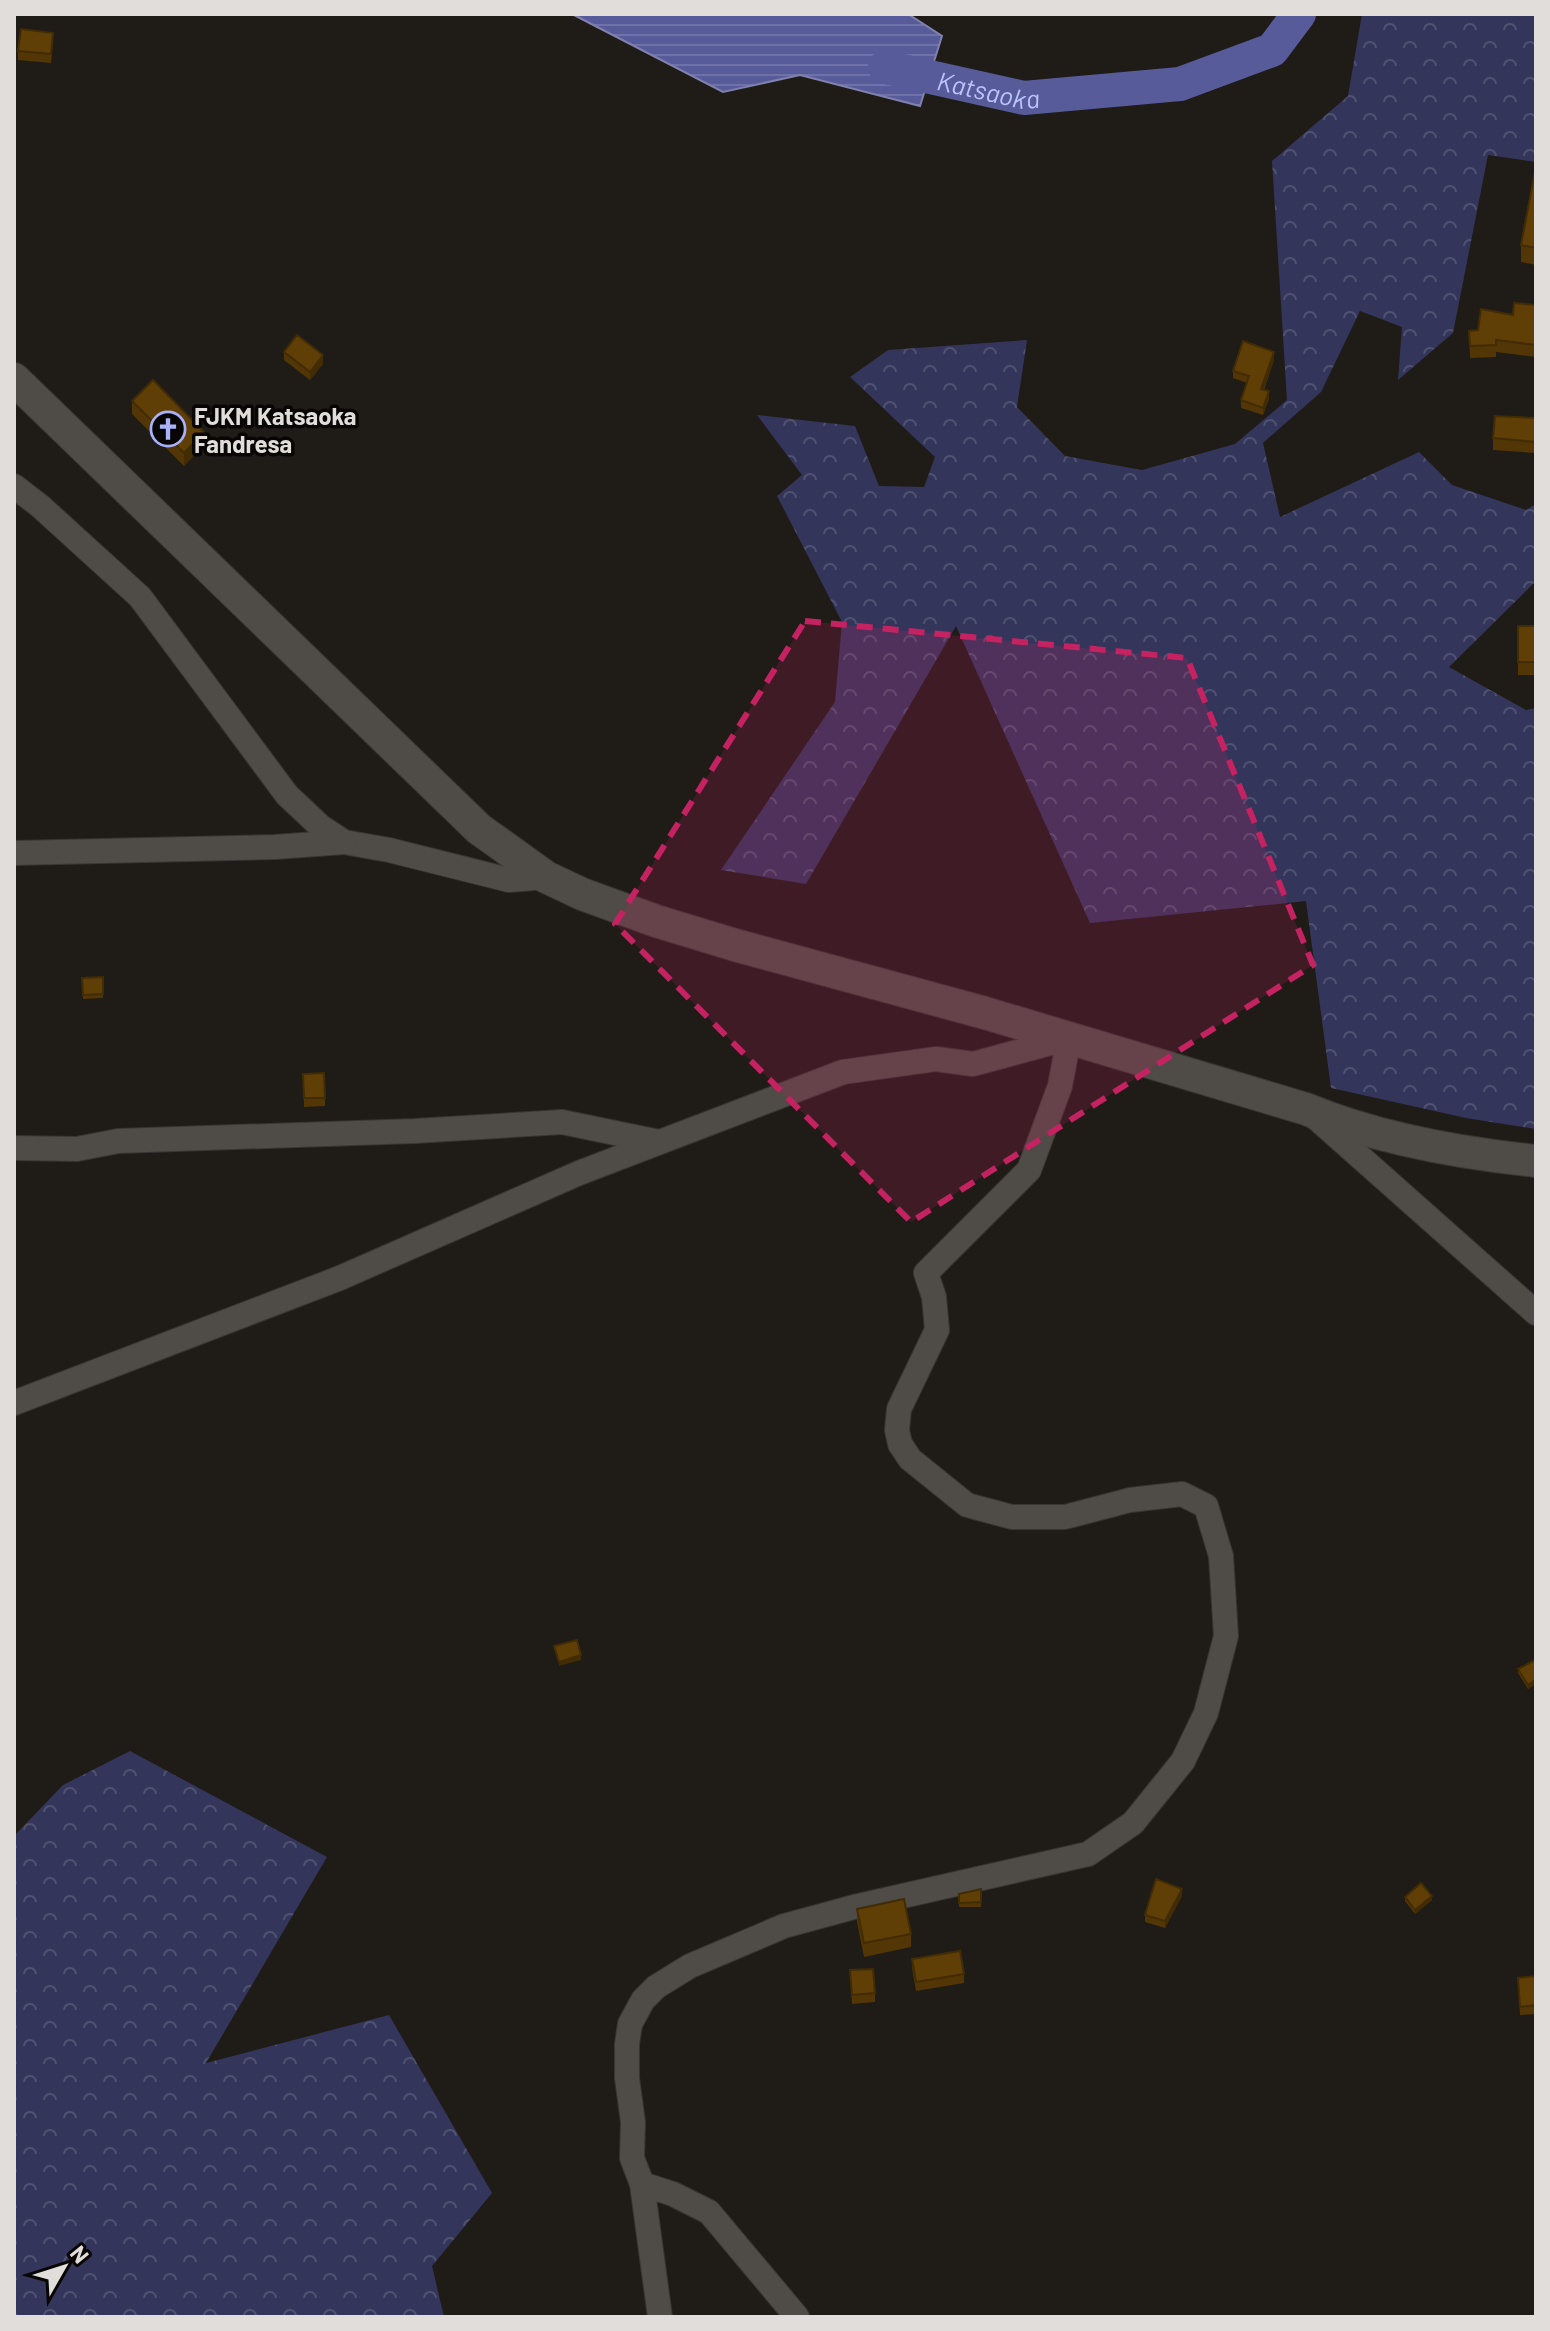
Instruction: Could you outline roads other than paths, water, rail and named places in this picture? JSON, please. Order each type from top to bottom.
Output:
[{"type":"main road","points":[[14,379],[479,829],[546,877],[582,894],[656,921],[1069,1038],[1306,1109],[1339,1123],[1443,1147],[1536,1161]]},
{"type":"street","points":[[14,486],[140,597],[287,795],[321,827],[344,842]]},
{"type":"street","points":[[14,853],[275,847],[344,842],[509,880],[546,877]]},
{"type":"street","points":[[14,1403],[340,1278],[579,1173],[843,1072],[936,1059],[973,1064],[1069,1038],[1060,1086],[1029,1170],[926,1273],[934,1297],[937,1330],[899,1409],[897,1430],[900,1444],[910,1459],[967,1505],[1012,1517],[1065,1517],[1130,1500],[1182,1494],[1206,1506],[1221,1556],[1226,1636],[1206,1713],[1183,1761],[1162,1789],[1133,1823],[1088,1854],[784,1926],[690,1966],[656,1987],[643,2000],[630,2024],[627,2078],[633,2122],[632,2158],[642,2184],[660,2317]]},
{"type":"street","points":[[1306,1109],[1536,1313]]},
{"type":"street","points":[[14,1148],[77,1149],[118,1141],[415,1131],[562,1122],[659,1142]]},
{"type":"street","points":[[642,2184],[673,2194],[709,2212],[797,2317]]},
{"type":"waterway","name":"Katsaoka","points":[[885,67],[1024,98],[1180,84],[1272,50],[1299,14]]},
{"type":"place","name":"FJKM Katsaoka Fandresa","points":[[168,429]]}]
